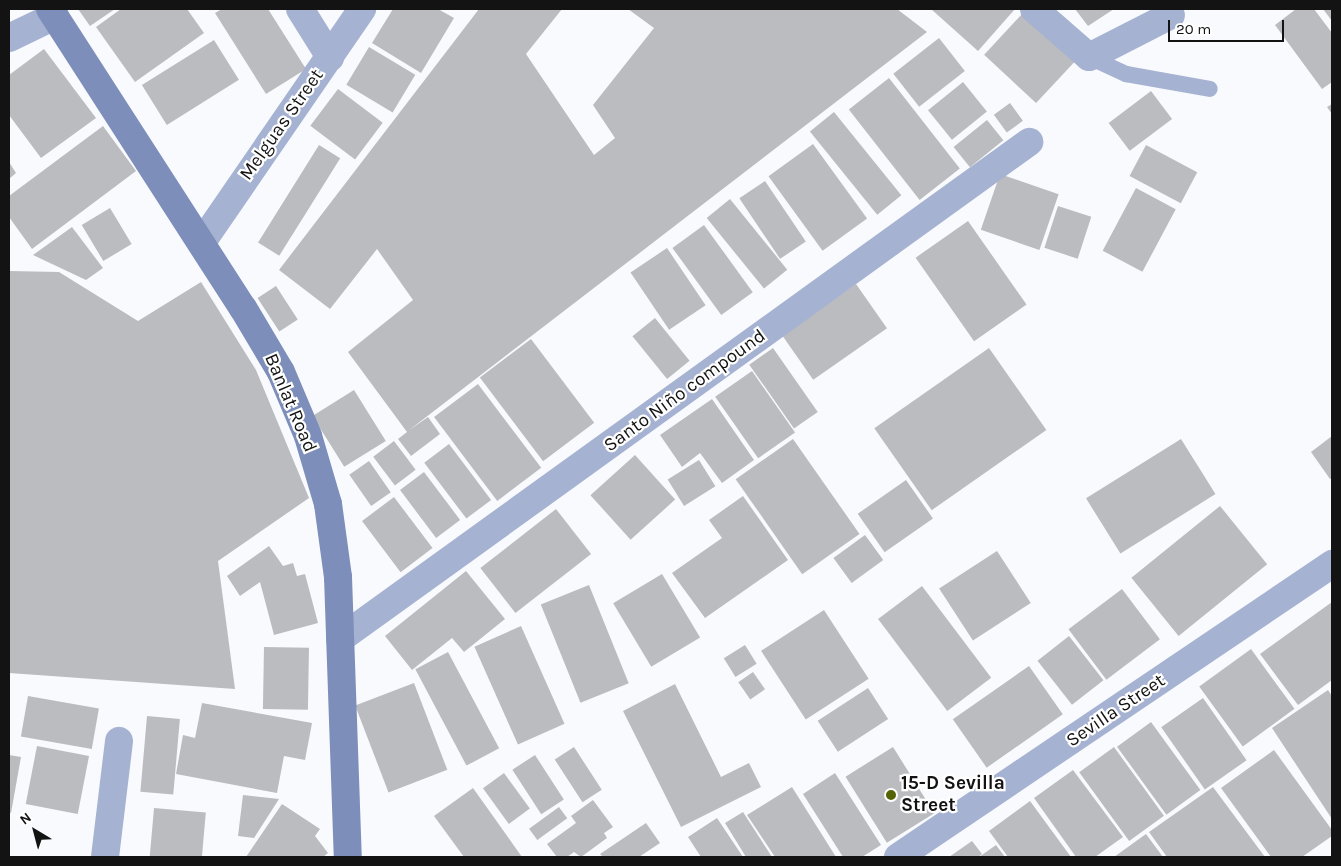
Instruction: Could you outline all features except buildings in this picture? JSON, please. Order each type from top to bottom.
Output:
[{"type":"street","points":[[300,9],[330,56]]},
{"type":"street","name":"Melguas Street","points":[[202,242],[362,9]]},
{"type":"street","points":[[1034,9],[1089,57],[1171,15]]},
{"type":"street","points":[[9,38],[52,13]]},
{"type":"street","name":"Banlat Road","points":[[52,13],[202,242],[281,372],[308,436],[328,504],[338,577],[348,857]]},
{"type":"street","name":"Santo Niño compound","points":[[340,639],[1029,142]]},
{"type":"street","name":"Sevilla Street","points":[[898,857],[1332,564]]},
{"type":"street","points":[[105,857],[119,741]]},
{"type":"lane","points":[[1089,57],[1126,74],[1210,89]]},
{"type":"place","name":"15-D Sevilla Street","points":[[891,795]]}]
